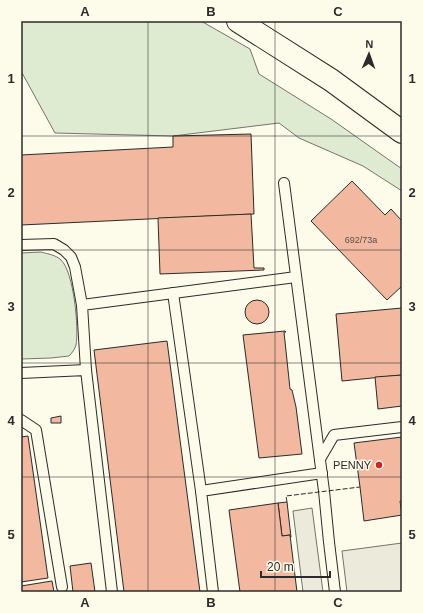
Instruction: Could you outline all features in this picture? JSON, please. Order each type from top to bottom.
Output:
[{"type":"main road","points":[[238,21],[331,80],[402,132]]},
{"type":"lane","points":[[284,183],[322,473],[335,592]]},
{"type":"lane","points":[[21,245],[54,244],[64,250],[71,257],[76,267],[82,305],[86,370],[112,592]]},
{"type":"lane","points":[[82,305],[296,277]]},
{"type":"lane","points":[[173,293],[201,491],[213,592]]},
{"type":"lane","points":[[21,373],[86,370]]},
{"type":"lane","points":[[21,420],[36,430],[62,588]]},
{"type":"lane","points":[[320,459],[334,435],[402,427]]},
{"type":"lane","points":[[201,491],[322,473]]},
{"type":"green space","points":[[21,21],[201,21],[250,49],[259,74],[331,119],[402,169],[402,191],[363,166],[299,138],[279,123],[173,136],[55,133],[21,71]]},
{"type":"green space","points":[[41,252],[59,258],[66,266],[72,288],[76,314],[76,345],[69,356],[21,359],[21,253]]},
{"type":"shaded area","points":[[312,508],[323,592],[303,592],[293,511]]},
{"type":"shaded area","points":[[402,543],[402,592],[347,592],[342,551]]},
{"type":"building","points":[[251,134],[254,214],[21,225],[21,155],[173,147],[173,136]]},
{"type":"building","points":[[352,181],[385,215],[391,209],[402,221],[402,286],[387,300],[311,221]]},
{"type":"building","points":[[251,214],[254,268],[264,268],[264,270],[160,274],[158,218]]},
{"type":"building","points":[[257,300],[265,304],[269,312],[265,320],[257,324],[249,320],[245,312],[249,304]]},
{"type":"building","points":[[402,308],[402,375],[342,381],[336,314]]},
{"type":"building","points":[[285,331],[290,389],[292,390],[296,407],[302,454],[259,458],[243,335]]},
{"type":"building","points":[[167,341],[200,592],[124,592],[94,350]]},
{"type":"building","points":[[402,375],[402,406],[378,409],[375,377]]},
{"type":"building","points":[[61,416],[61,423],[51,423],[51,418]]},
{"type":"building","points":[[28,436],[48,578],[21,582],[21,437]]},
{"type":"building","name":"PENNY","points":[[402,437],[402,501],[400,501],[402,515],[364,521],[354,443]]},
{"type":"building","points":[[287,502],[291,537],[290,535],[282,536],[278,503]]},
{"type":"building","points":[[278,503],[282,536],[290,535],[297,592],[240,592],[229,510]]},
{"type":"building","points":[[91,563],[95,592],[73,592],[70,566]]},
{"type":"building","points":[[52,581],[54,592],[21,592],[21,586]]},
{"type":"fence","points":[[287,502],[286,496],[360,487]]},
{"type":"place","name":"PENNY","points":[[379,465]]}]
